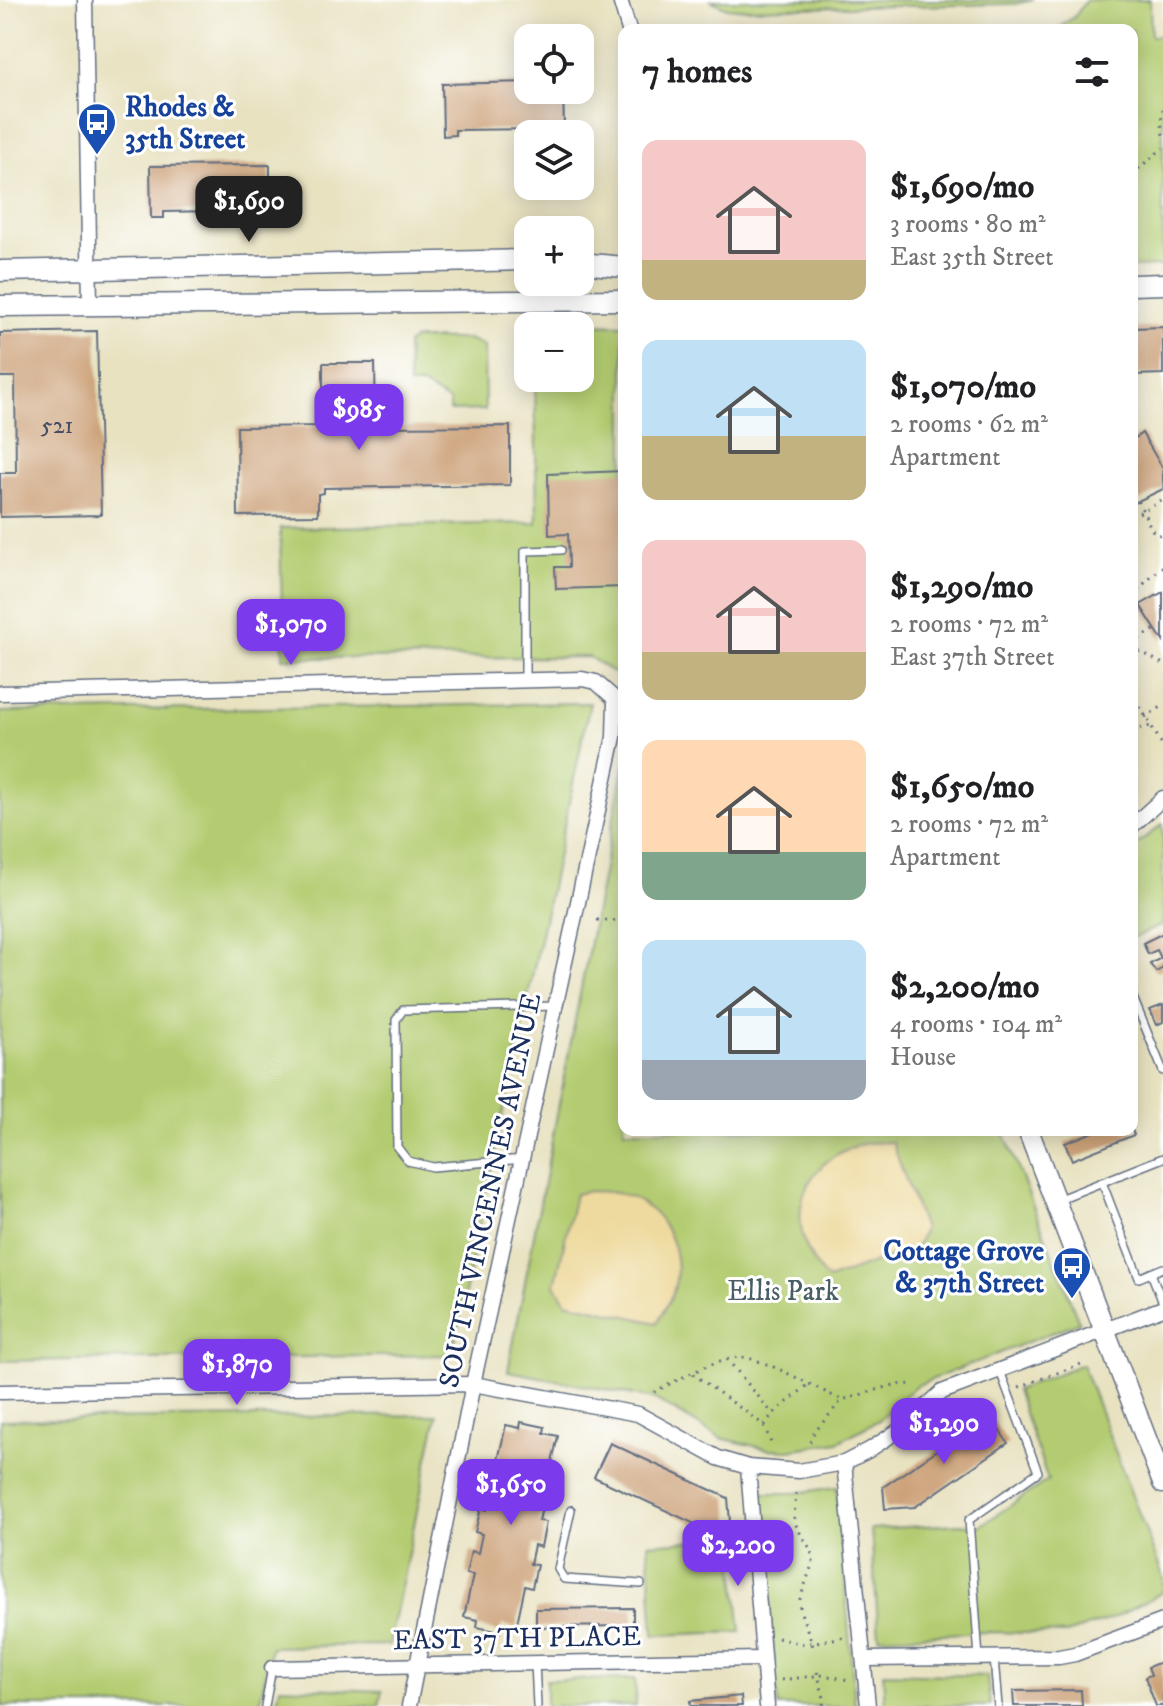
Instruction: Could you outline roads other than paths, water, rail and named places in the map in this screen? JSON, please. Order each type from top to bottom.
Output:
[{"type":"main road","points":[[0,271],[514,260]]},
{"type":"main road","points":[[594,264],[618,266]]},
{"type":"main road","points":[[1138,285],[1163,284]]},
{"type":"main road","points":[[0,306],[618,300]]},
{"type":"main road","points":[[1030,1136],[1163,1483]]},
{"type":"street","points":[[85,0],[90,305]]},
{"type":"street","points":[[620,0],[627,24]]},
{"type":"street","name":"SOUTH VINCENNES AVENUE","points":[[409,1706],[473,1384],[614,737],[615,699],[596,682],[582,679],[525,680]]},
{"type":"street","points":[[0,693],[525,680]]},
{"type":"street","points":[[1138,821],[1163,798]]},
{"type":"street","points":[[0,1392],[473,1384],[638,1414],[718,1458],[748,1467],[799,1471],[844,1463],[869,1450],[904,1427],[942,1392],[1163,1305]]},
{"type":"street","points":[[844,1463],[868,1706]]},
{"type":"street","points":[[748,1467],[767,1706]]},
{"type":"street","points":[[865,1659],[1059,1657],[1163,1621]]},
{"type":"street","name":"EAST 37TH PLACE","points":[[272,1668],[762,1659]]},
{"type":"lane","points":[[525,680],[525,551],[561,550]]},
{"type":"lane","points":[[523,1159],[433,1167],[408,1161],[397,1147],[396,1020],[403,1010],[556,1006]]},
{"type":"lane","points":[[1138,1010],[1163,1071]]},
{"type":"lane","points":[[1055,1201],[1163,1158]]},
{"type":"lane","points":[[1102,1182],[1139,1278],[1163,1268]]},
{"type":"lane","points":[[1151,1273],[1163,1305]]},
{"type":"lane","points":[[998,1706],[986,1658],[969,1520],[1038,1472],[1000,1371]]},
{"type":"lane","points":[[571,1510],[558,1569],[564,1579],[641,1584]]},
{"type":"lane","points":[[535,1662],[537,1706]]},
{"type":"lane","points":[[265,1706],[272,1668]]},
{"type":"place","name":"Rhodes & 35th Street","points":[[97,156]]},
{"type":"place","name":"Cottage Grove & 37th Street","points":[[1072,1300]]},
{"type":"park label","name":"Ellis Park","points":[[783,1290]]}]
